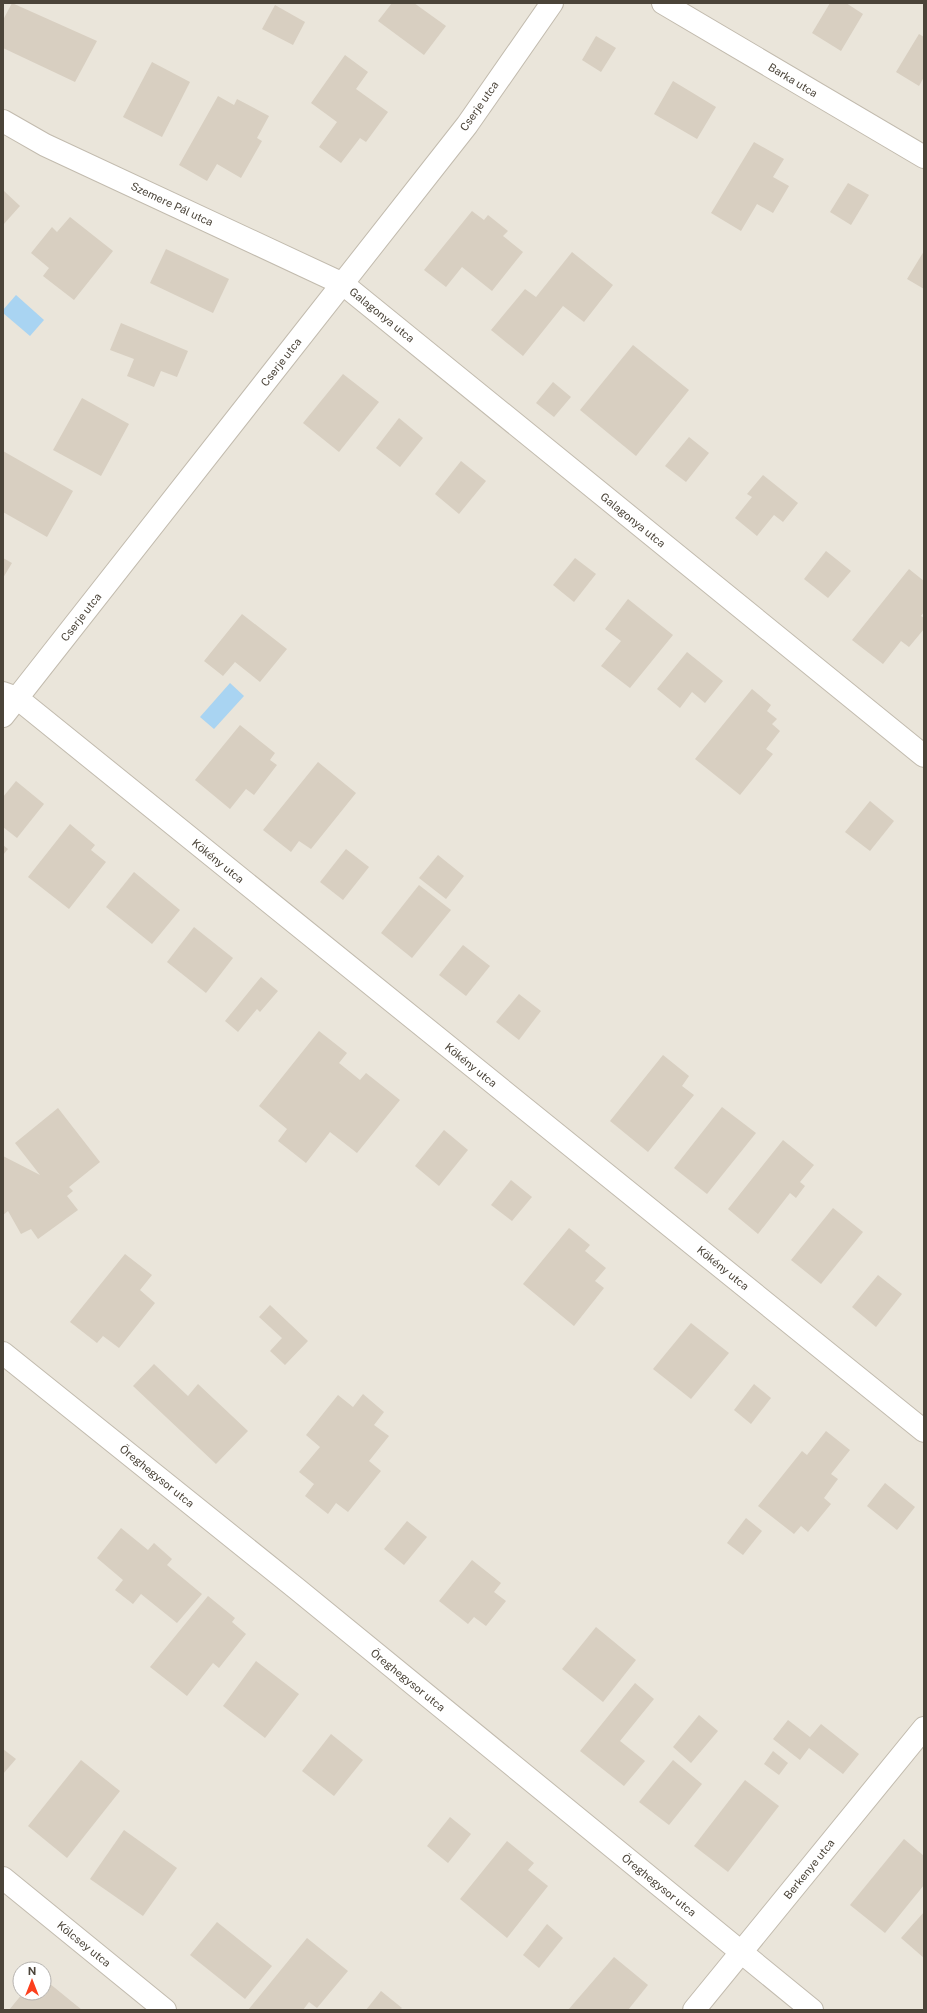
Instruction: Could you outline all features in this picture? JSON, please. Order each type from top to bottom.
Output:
[{"type":"street","name":"Cserje utca","points":[[3,716],[10,696],[343,284],[467,125],[552,3]]},
{"type":"street","name":"Barka utca","points":[[662,3],[924,157]]},
{"type":"street","name":"Szemere Pál utca","points":[[3,121],[45,145],[343,284]]},
{"type":"street","name":"Galagonya utca","points":[[343,284],[924,756]]},
{"type":"street","name":"Kökény utca","points":[[10,696],[924,1431]]},
{"type":"street","name":"Öreghegysor utca","points":[[3,1353],[291,1584],[812,2010]]},
{"type":"street","name":"Berkenye utca","points":[[694,2010],[924,1728]]},
{"type":"street","name":"Kölcsey utca","points":[[3,1878],[165,2010]]},
{"type":"shaded area","points":[[3,3],[924,3],[924,2010],[3,2010]]},
{"type":"water","points":[[16,295],[44,320],[30,336],[3,313],[3,310]]},
{"type":"water","points":[[230,683],[244,696],[214,729],[200,717]]},
{"type":"building","points":[[12,3],[97,41],[75,82],[3,48],[3,20]]},
{"type":"building","points":[[392,3],[414,3],[446,26],[424,55],[378,21]]},
{"type":"building","points":[[830,3],[846,3],[863,14],[841,51],[812,33]]},
{"type":"building","points":[[275,5],[305,22],[293,45],[262,29]]},
{"type":"building","points":[[919,34],[924,37],[924,77],[919,86],[896,72]]},
{"type":"building","points":[[596,36],[616,48],[601,72],[582,60]]},
{"type":"building","points":[[345,55],[368,72],[356,89],[388,112],[366,142],[360,138],[341,163],[319,147],[337,122],[311,103]]},
{"type":"building","points":[[152,62],[190,82],[162,137],[123,117]]},
{"type":"building","points":[[673,81],[716,107],[697,139],[654,114]]},
{"type":"building","points":[[218,96],[234,105],[237,99],[269,116],[257,138],[262,141],[241,178],[217,164],[207,181],[179,165]]},
{"type":"building","points":[[754,142],[784,159],[773,177],[789,186],[773,213],[757,204],[741,231],[711,213]]},
{"type":"building","points":[[848,183],[869,195],[851,225],[830,212]]},
{"type":"building","points":[[3,190],[20,206],[3,225]]},
{"type":"building","points":[[472,211],[484,220],[488,215],[508,231],[503,236],[523,252],[492,291],[462,267],[446,287],[424,270]]},
{"type":"building","points":[[70,217],[113,251],[74,300],[43,276],[49,268],[31,253],[52,227],[57,232]]},
{"type":"building","points":[[166,249],[229,279],[213,313],[150,283]]},
{"type":"building","points":[[924,251],[924,289],[907,279]]},
{"type":"building","points":[[572,252],[613,285],[584,322],[563,306],[523,356],[491,330],[525,289],[536,297]]},
{"type":"building","points":[[121,323],[188,351],[177,377],[161,371],[154,387],[127,376],[134,359],[110,350]]},
{"type":"building","points":[[633,345],[689,390],[636,456],[580,410]]},
{"type":"building","points":[[343,374],[379,402],[339,452],[303,423]]},
{"type":"building","points":[[553,382],[571,397],[554,417],[536,403]]},
{"type":"building","points":[[82,398],[129,424],[101,476],[53,450]]},
{"type":"building","points":[[399,418],[423,438],[400,467],[376,448]]},
{"type":"building","points":[[689,437],[709,453],[686,482],[665,466]]},
{"type":"building","points":[[3,451],[73,491],[47,537],[3,512]]},
{"type":"building","points":[[461,461],[486,481],[459,514],[435,494]]},
{"type":"building","points":[[763,475],[798,503],[783,522],[774,515],[757,536],[735,518],[752,497],[747,494]]},
{"type":"building","points":[[826,551],[851,571],[828,598],[804,579]]},
{"type":"building","points":[[3,558],[12,563],[3,578]]},
{"type":"building","points":[[575,558],[596,574],[574,602],[553,585]]},
{"type":"building","points":[[909,569],[924,581],[924,612],[921,616],[924,618],[924,629],[909,647],[901,641],[883,664],[852,640]]},
{"type":"building","points":[[628,599],[673,635],[630,688],[601,666],[621,641],[605,629]]},
{"type":"building","points":[[242,614],[287,649],[260,682],[235,662],[223,676],[204,661]]},
{"type":"building","points":[[687,652],[723,681],[705,703],[692,692],[680,708],[657,689]]},
{"type":"building","points":[[752,689],[771,705],[767,711],[777,719],[772,724],[780,731],[766,749],[773,754],[740,795],[695,759]]},
{"type":"building","points":[[240,725],[275,753],[270,760],[277,765],[254,795],[246,789],[230,809],[195,780]]},
{"type":"building","points":[[318,762],[356,793],[311,849],[299,841],[291,852],[263,830]]},
{"type":"building","points":[[16,781],[44,804],[17,838],[3,827],[3,797]]},
{"type":"building","points":[[870,801],[894,821],[870,851],[845,832]]},
{"type":"building","points":[[70,824],[95,845],[91,850],[106,862],[69,909],[28,877]]},
{"type":"building","points":[[3,845],[8,849],[3,855]]},
{"type":"building","points":[[346,849],[369,867],[343,900],[320,882]]},
{"type":"building","points":[[438,855],[464,876],[446,899],[419,878]]},
{"type":"building","points":[[134,872],[180,910],[152,944],[106,907]]},
{"type":"building","points":[[419,885],[451,910],[412,958],[381,933]]},
{"type":"building","points":[[194,927],[233,958],[206,993],[167,962]]},
{"type":"building","points":[[463,945],[490,966],[466,996],[439,975]]},
{"type":"building","points":[[261,977],[278,991],[260,1012],[257,1009],[238,1032],[225,1021]]},
{"type":"building","points":[[519,994],[541,1011],[519,1040],[496,1022]]},
{"type":"building","points":[[319,1031],[347,1053],[339,1063],[360,1080],[366,1073],[400,1100],[357,1153],[330,1132],[306,1163],[278,1141],[287,1129],[259,1106]]},
{"type":"building","points":[[663,1055],[689,1076],[682,1086],[694,1095],[648,1152],[610,1121]]},
{"type":"building","points":[[722,1107],[756,1133],[707,1194],[674,1168]]},
{"type":"building","points":[[58,1108],[100,1162],[69,1187],[73,1191],[67,1196],[78,1210],[38,1239],[31,1229],[21,1234],[8,1211],[3,1215],[3,1156],[40,1175],[15,1143]]},
{"type":"building","points":[[444,1130],[468,1150],[439,1186],[415,1166]]},
{"type":"building","points":[[783,1140],[814,1165],[800,1182],[805,1186],[796,1198],[790,1193],[758,1234],[728,1209]]},
{"type":"building","points":[[511,1180],[532,1197],[512,1221],[491,1205]]},
{"type":"building","points":[[833,1208],[863,1232],[821,1284],[791,1260]]},
{"type":"building","points":[[569,1228],[590,1245],[585,1251],[606,1268],[595,1281],[604,1288],[574,1326],[523,1284]]},
{"type":"building","points":[[125,1254],[152,1275],[140,1290],[155,1303],[119,1348],[103,1336],[97,1343],[70,1322]]},
{"type":"building","points":[[878,1275],[902,1294],[876,1327],[852,1307]]},
{"type":"building","points":[[270,1305],[308,1341],[285,1365],[270,1351],[282,1338],[259,1317]]},
{"type":"building","points":[[691,1323],[729,1353],[691,1399],[653,1369]]},
{"type":"building","points":[[154,1364],[188,1396],[198,1384],[248,1431],[216,1464],[133,1386]]},
{"type":"building","points":[[754,1384],[771,1398],[751,1424],[734,1410]]},
{"type":"building","points":[[363,1394],[384,1412],[374,1425],[389,1436],[369,1461],[381,1471],[348,1512],[336,1503],[328,1514],[305,1496],[314,1484],[299,1472],[320,1447],[306,1435],[338,1395],[353,1407]]},
{"type":"building","points":[[826,1431],[850,1450],[831,1474],[838,1479],[824,1498],[831,1504],[808,1532],[801,1526],[794,1534],[758,1506],[802,1451],[807,1455]]},
{"type":"building","points":[[885,1483],[915,1507],[897,1530],[867,1506]]},
{"type":"building","points":[[746,1518],[762,1531],[743,1555],[727,1543]]},
{"type":"building","points":[[407,1521],[427,1537],[404,1565],[384,1549]]},
{"type":"building","points":[[121,1528],[148,1550],[154,1543],[172,1559],[167,1565],[202,1594],[177,1623],[141,1594],[133,1604],[115,1590],[123,1580],[97,1558]]},
{"type":"building","points":[[472,1560],[501,1583],[494,1592],[506,1601],[486,1626],[474,1617],[468,1624],[439,1601]]},
{"type":"building","points":[[208,1596],[235,1618],[232,1622],[246,1634],[219,1668],[213,1663],[187,1696],[150,1667]]},
{"type":"building","points":[[596,1627],[636,1660],[603,1702],[562,1669]]},
{"type":"building","points":[[256,1661],[299,1694],[265,1738],[223,1706]]},
{"type":"building","points":[[635,1683],[654,1699],[620,1741],[645,1761],[624,1786],[580,1751]]},
{"type":"building","points":[[699,1715],[718,1731],[691,1763],[673,1747]]},
{"type":"building","points":[[788,1720],[810,1737],[821,1724],[859,1754],[843,1774],[809,1748],[800,1760],[773,1739]]},
{"type":"building","points":[[331,1734],[363,1760],[334,1796],[302,1771]]},
{"type":"building","points":[[3,1749],[16,1759],[3,1774]]},
{"type":"building","points":[[773,1751],[788,1763],[779,1775],[764,1764]]},
{"type":"building","points":[[81,1760],[120,1791],[67,1858],[28,1826]]},
{"type":"building","points":[[673,1760],[702,1784],[669,1825],[639,1802]]},
{"type":"building","points":[[745,1780],[779,1806],[728,1872],[694,1846]]},
{"type":"building","points":[[450,1817],[471,1834],[448,1863],[427,1846]]},
{"type":"building","points":[[124,1830],[177,1868],[143,1916],[90,1879]]},
{"type":"building","points":[[904,1839],[924,1856],[924,1885],[885,1933],[850,1905]]},
{"type":"building","points":[[507,1841],[534,1863],[528,1870],[548,1886],[507,1938],[460,1899]]},
{"type":"building","points":[[924,1912],[924,1958],[901,1938]]},
{"type":"building","points":[[217,1922],[272,1966],[245,1999],[190,1955]]},
{"type":"building","points":[[547,1924],[563,1938],[539,1968],[523,1955]]},
{"type":"building","points":[[307,1938],[348,1971],[317,2008],[309,2002],[303,2010],[248,2010]]},
{"type":"building","points":[[614,1957],[648,1985],[628,2010],[568,2010]]},
{"type":"building","points":[[52,1986],[82,2010],[9,2010],[16,2001],[52,2001]]},
{"type":"building","points":[[381,1991],[402,2008],[400,2010],[366,2010]]}]
